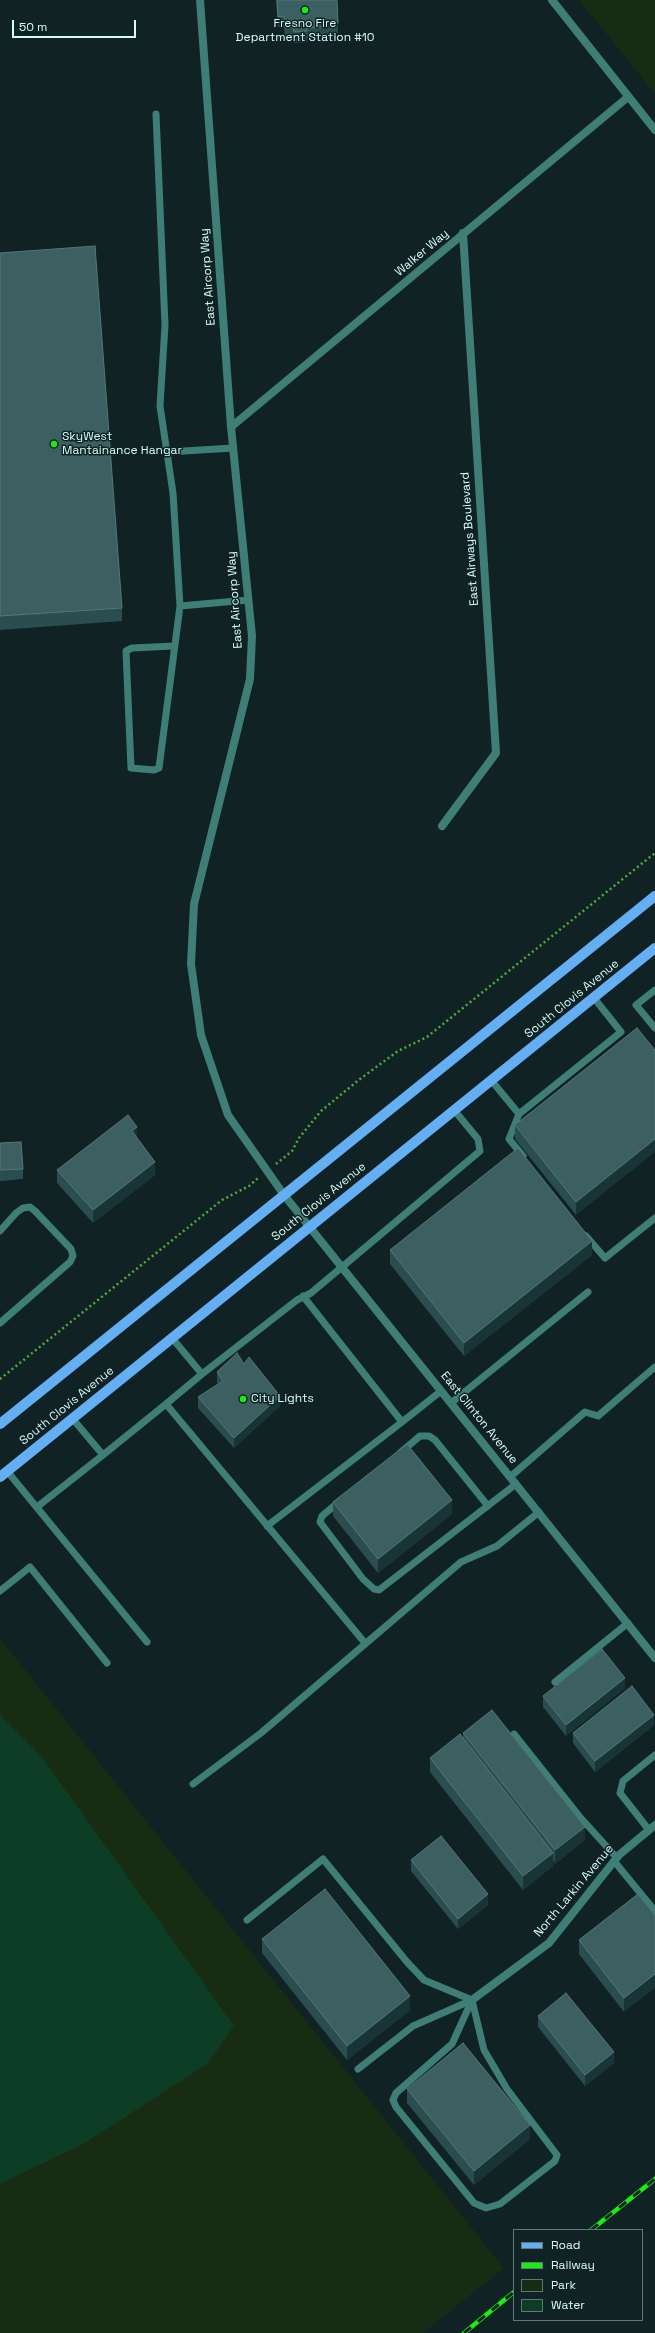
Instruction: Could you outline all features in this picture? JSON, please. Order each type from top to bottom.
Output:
[{"type":"main road","points":[[0,1424],[655,896]]},
{"type":"main road","name":"South Clovis Avenue","points":[[4,1474],[655,948]]},
{"type":"street","name":"East Aircorp Way","points":[[200,0],[232,427],[252,636],[250,679],[194,904],[191,964],[201,1035],[228,1115],[284,1195]]},
{"type":"street","points":[[552,0],[655,130]]},
{"type":"street","name":"Walker Way","points":[[232,427],[628,97]]},
{"type":"street","name":"East Airways Boulevard","points":[[442,826],[496,753],[464,233]]},
{"type":"street","name":"East Clinton Avenue","points":[[284,1195],[655,1658]]},
{"type":"street","name":"North Larkin Avenue","points":[[472,2000],[549,1943],[615,1860],[652,1828]]},
{"type":"lane","points":[[156,114],[165,324],[160,406],[173,493],[180,606],[159,768],[154,770],[132,768],[126,652],[132,648],[174,646]]},
{"type":"lane","points":[[168,452],[234,448]]},
{"type":"lane","points":[[180,606],[248,600]]},
{"type":"lane","points":[[655,990],[636,1005],[655,1028]]},
{"type":"lane","points":[[529,1164],[509,1139],[519,1114],[625,1033],[594,998]]},
{"type":"lane","points":[[491,1080],[519,1114]]},
{"type":"lane","points":[[37,1507],[202,1374],[303,1296],[311,1293],[480,1151],[478,1139],[454,1110]]},
{"type":"lane","points":[[0,1231],[16,1213],[23,1208],[30,1208],[35,1211],[71,1249],[73,1256],[70,1262],[0,1323]]},
{"type":"lane","points":[[581,1229],[605,1258],[655,1218]]},
{"type":"lane","points":[[451,1403],[588,1292]]},
{"type":"lane","points":[[303,1296],[402,1422]]},
{"type":"lane","points":[[172,1338],[202,1374]]},
{"type":"lane","points":[[510,1477],[585,1412],[598,1416],[655,1367]]},
{"type":"lane","points":[[268,1526],[441,1391]]},
{"type":"lane","points":[[166,1404],[365,1643]]},
{"type":"lane","points":[[72,1418],[103,1455]]},
{"type":"lane","points":[[396,1456],[420,1436],[429,1436],[435,1440],[488,1506]]},
{"type":"lane","points":[[4,1474],[37,1507],[147,1642]]},
{"type":"lane","points":[[346,1496],[322,1516],[320,1522],[363,1579],[374,1589],[379,1590],[516,1484]]},
{"type":"lane","points":[[193,1784],[261,1733],[461,1562],[497,1546],[539,1512]]},
{"type":"lane","points":[[0,1591],[30,1567],[107,1663]]},
{"type":"lane","points":[[555,1682],[628,1623]]},
{"type":"lane","points":[[514,1734],[655,1911]]},
{"type":"lane","points":[[652,1828],[620,1793],[623,1781],[655,1755]]},
{"type":"lane","points":[[247,1920],[323,1859],[407,1962],[424,1980],[472,2000]]},
{"type":"lane","points":[[472,2000],[484,2050],[507,2089],[557,2155],[555,2161],[500,2204],[486,2208],[474,2203],[396,2107],[393,2100],[396,2093],[452,2044],[472,2000]]},
{"type":"lane","points":[[358,2069],[413,2026],[472,2000]]},
{"type":"path","points":[[0,1378],[222,1200],[249,1186],[292,1151],[299,1138],[322,1111],[354,1084],[398,1051],[427,1037],[655,853]]},
{"type":"green space","points":[[579,0],[655,0],[655,94]]},
{"type":"green space","points":[[0,1638],[504,2268],[423,2333],[0,2333]]},
{"type":"water","points":[[0,1715],[41,1756],[234,2026],[207,2064],[85,2143],[0,2184]]},
{"type":"building","points":[[277,0],[337,0],[338,23],[323,24],[323,27],[307,28],[307,31],[294,32],[293,27],[285,28],[284,16],[278,17]]},
{"type":"building","name":"SkyWest Mantainance Hangar","points":[[95,246],[122,608],[0,616],[0,253]]},
{"type":"building","points":[[637,1028],[655,1050],[655,1139],[576,1202],[515,1125]]},
{"type":"building","points":[[128,1115],[137,1127],[132,1131],[155,1162],[93,1210],[57,1170]]},
{"type":"building","points":[[21,1142],[23,1169],[0,1170],[0,1143]]},
{"type":"building","points":[[518,1148],[592,1241],[464,1343],[390,1250]]},
{"type":"building","name":"City Lights","points":[[237,1353],[244,1364],[249,1357],[280,1396],[234,1438],[198,1397],[223,1381],[217,1372]]},
{"type":"building","points":[[407,1444],[452,1500],[378,1559],[333,1502]]},
{"type":"building","points":[[602,1649],[625,1678],[566,1725],[543,1696]]},
{"type":"building","points":[[632,1686],[654,1715],[595,1761],[573,1733]]},
{"type":"building","points":[[492,1710],[585,1827],[555,1850],[463,1733]]},
{"type":"building","points":[[460,1734],[553,1853],[523,1876],[430,1758]]},
{"type":"building","points":[[441,1836],[488,1894],[458,1919],[411,1860]]},
{"type":"building","points":[[325,1889],[410,1996],[347,2046],[262,1939]]},
{"type":"building","points":[[638,1894],[655,1915],[655,1974],[624,1998],[579,1940]]},
{"type":"building","points":[[566,1993],[614,2052],[585,2075],[538,2016]]},
{"type":"building","points":[[463,2043],[530,2125],[474,2171],[407,2089]]},
{"type":"railway","points":[[592,2229],[655,2179]]},
{"type":"railway","points":[[464,2333],[513,2293]]},
{"type":"place","name":"Fresno Fire Department Station #10","points":[[305,10]]},
{"type":"place","name":"SkyWest Mantainance Hangar","points":[[54,444]]},
{"type":"place","name":"City Lights","points":[[243,1399]]}]
